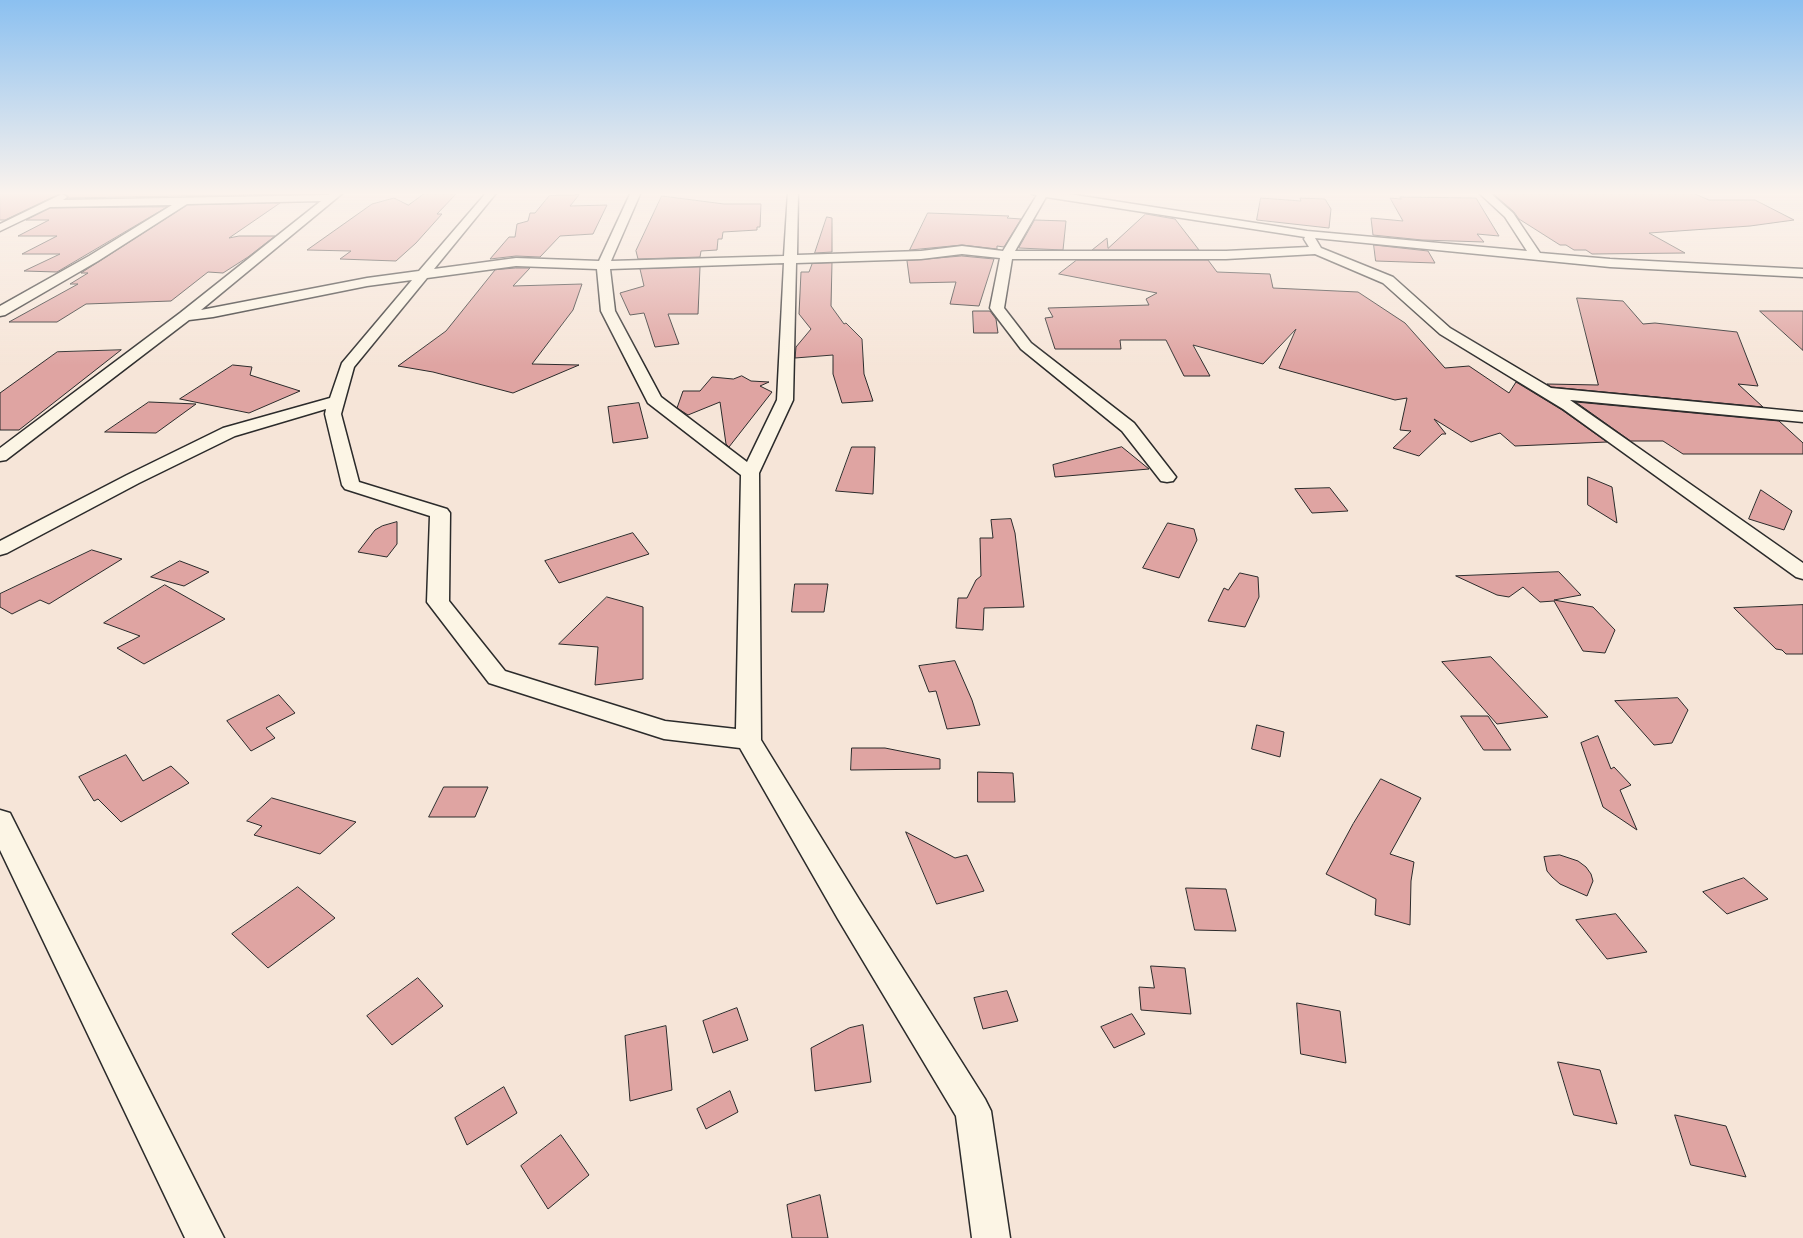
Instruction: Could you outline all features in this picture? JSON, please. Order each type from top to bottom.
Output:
[{"type":"street","points":[[0,312],[106,250]]},
{"type":"street","points":[[0,456],[185,316],[267,250]]},
{"type":"street","points":[[443,250],[347,366],[333,414],[351,485],[440,513],[438,602],[497,677],[664,730],[748,740]]},
{"type":"street","points":[[610,250],[603,265],[608,311],[654,400],[750,473]]},
{"type":"street","points":[[790,250],[784,400],[750,473],[748,740],[849,910],[973,1111],[991,1238]]},
{"type":"street","points":[[185,316],[213,312],[367,282],[516,262],[603,265],[921,255],[962,250],[1007,255],[1226,255],[1318,250],[1388,280],[1445,331],[1568,406],[1803,573]]},
{"type":"street","points":[[1010,250],[1007,255],[997,308],[1026,346],[1128,427],[1167,477]]},
{"type":"street","points":[[1471,250],[1610,263],[1802,273]]},
{"type":"street","points":[[1532,250],[1536,256]]},
{"type":"street","points":[[1545,393],[1803,417]]},
{"type":"street","points":[[0,549],[133,479],[229,432],[337,401]]},
{"type":"street","points":[[0,821],[205,1238]]},
{"type":"building","points":[[30,250],[95,250],[57,272],[24,271],[60,254],[22,254]]},
{"type":"building","points":[[117,250],[257,250],[223,273],[208,272],[171,301],[86,304],[57,322],[9,322],[78,284],[70,284],[88,273],[81,273]]},
{"type":"building","points":[[307,250],[408,250],[396,261],[340,259],[351,251]]},
{"type":"building","points":[[498,250],[547,250],[540,257],[516,256],[490,259]]},
{"type":"building","points":[[637,250],[717,250],[701,251],[700,257],[638,259]]},
{"type":"building","points":[[816,250],[832,250],[832,252],[815,253]]},
{"type":"building","points":[[1092,250],[1199,250],[1199,250]]},
{"type":"building","points":[[1375,250],[1417,250],[1428,251],[1435,263],[1376,261]]},
{"type":"building","points":[[1574,250],[1679,250],[1685,253],[1592,254],[1586,250]]},
{"type":"building","points":[[962,256],[994,259],[979,306],[950,304],[956,282],[910,283],[907,261]]},
{"type":"building","points":[[1077,260],[1208,260],[1217,272],[1270,274],[1273,288],[1358,292],[1405,323],[1445,368],[1469,366],[1509,393],[1516,382],[1562,410],[1607,442],[1515,446],[1500,433],[1471,442],[1434,419],[1446,434],[1442,434],[1419,456],[1393,448],[1411,431],[1400,430],[1407,398],[1395,400],[1279,368],[1296,329],[1263,364],[1193,345],[1210,376],[1184,376],[1166,340],[1120,340],[1121,349],[1055,349],[1045,318],[1053,317],[1048,308],[1149,305],[1146,299],[1157,293],[1059,274]]},
{"type":"building","points":[[832,263],[831,306],[844,324],[846,323],[862,339],[864,374],[873,401],[842,403],[833,374],[833,355],[795,358],[796,347],[811,329],[799,314],[801,272],[809,272],[812,264]]},
{"type":"building","points":[[700,267],[698,314],[668,314],[679,344],[655,347],[644,313],[630,315],[620,293],[644,286],[640,269]]},
{"type":"building","points":[[530,268],[513,286],[582,284],[573,310],[532,364],[579,365],[513,393],[433,372],[398,366],[446,331],[495,270]]},
{"type":"building","points":[[1577,298],[1623,301],[1643,324],[1655,323],[1737,332],[1758,386],[1738,384],[1763,407],[1551,387],[1547,384],[1598,385]]},
{"type":"building","points":[[973,311],[990,311],[996,319],[998,333],[974,333]]},
{"type":"building","points":[[1760,311],[1803,311],[1803,350]]},
{"type":"building","points":[[121,350],[19,430],[0,430],[0,393],[57,352]]},
{"type":"building","points":[[233,365],[252,367],[250,375],[300,391],[249,413],[180,399]]},
{"type":"building","points":[[742,376],[751,381],[769,382],[760,386],[772,392],[729,447],[726,444],[720,402],[688,415],[677,408],[683,391],[700,391],[712,377],[733,379]]},
{"type":"building","points":[[149,402],[196,404],[156,433],[105,432]]},
{"type":"building","points":[[1576,402],[1779,421],[1803,443],[1803,454],[1683,454],[1663,441],[1631,441]]},
{"type":"building","points":[[639,403],[648,438],[613,443],[608,407]]},
{"type":"building","points":[[852,447],[875,447],[873,494],[836,491]]},
{"type":"building","points":[[1122,447],[1149,469],[1055,477],[1053,465]]},
{"type":"building","points":[[1588,477],[1612,487],[1617,523],[1588,505]]},
{"type":"building","points":[[1330,488],[1348,511],[1312,513],[1295,489]]},
{"type":"building","points":[[1761,490],[1792,511],[1784,530],[1749,519]]},
{"type":"building","points":[[1011,519],[1015,533],[1024,607],[984,608],[983,630],[956,628],[958,598],[967,598],[976,580],[981,576],[980,538],[993,538],[991,520]]},
{"type":"building","points":[[397,522],[397,544],[387,557],[358,552],[375,530],[382,526]]},
{"type":"building","points":[[1168,523],[1194,529],[1197,540],[1179,578],[1143,568]]},
{"type":"building","points":[[633,533],[649,554],[559,583],[545,561]]},
{"type":"building","points":[[92,550],[122,559],[49,604],[40,600],[12,614],[0,607],[0,594]]},
{"type":"building","points":[[180,561],[209,572],[184,586],[151,577]]},
{"type":"building","points":[[1559,572],[1581,595],[1554,600],[1593,607],[1615,630],[1605,653],[1583,651],[1554,601],[1540,602],[1523,587],[1509,597],[1497,595],[1456,576]]},
{"type":"building","points":[[1240,573],[1258,577],[1259,597],[1245,627],[1208,621],[1224,588],[1228,590]]},
{"type":"building","points":[[795,584],[828,584],[824,612],[792,612]]},
{"type":"building","points":[[165,585],[225,619],[144,664],[117,648],[140,636],[104,623]]},
{"type":"building","points":[[607,597],[643,607],[643,679],[595,685],[598,647],[559,644]]},
{"type":"building","points":[[1803,605],[1803,654],[1786,654],[1782,650],[1776,649],[1734,608]]},
{"type":"building","points":[[1491,657],[1548,717],[1497,724],[1442,662]]},
{"type":"building","points":[[955,661],[972,700],[980,725],[947,729],[936,691],[929,692],[919,666]]},
{"type":"building","points":[[279,695],[295,713],[266,728],[275,738],[251,751],[227,721]]},
{"type":"building","points":[[1678,698],[1688,710],[1672,743],[1654,745],[1615,701]]},
{"type":"building","points":[[1461,716],[1488,716],[1511,750],[1484,750]]},
{"type":"building","points":[[1257,725],[1284,732],[1280,757],[1252,749]]},
{"type":"building","points":[[1598,736],[1611,769],[1614,767],[1631,785],[1620,790],[1637,830],[1603,807],[1581,743]]},
{"type":"building","points":[[852,748],[885,748],[940,759],[940,769],[851,770]]},
{"type":"building","points":[[126,755],[143,781],[171,766],[189,783],[121,822],[98,799],[94,801],[79,777]]},
{"type":"building","points":[[978,772],[1013,773],[1015,802],[978,802]]},
{"type":"building","points":[[1381,779],[1421,798],[1390,854],[1414,862],[1411,881],[1410,925],[1375,915],[1376,899],[1326,874],[1353,824]]},
{"type":"building","points":[[444,787],[488,787],[475,817],[429,817]]},
{"type":"building","points":[[272,798],[356,822],[320,854],[254,835],[262,826],[247,821]]},
{"type":"building","points":[[906,832],[955,858],[967,855],[984,891],[937,904]]},
{"type":"building","points":[[1560,855],[1578,861],[1586,867],[1591,874],[1593,881],[1587,896],[1560,884],[1547,871],[1544,857]]},
{"type":"building","points":[[1744,878],[1768,899],[1727,914],[1703,892]]},
{"type":"building","points":[[298,887],[335,918],[268,968],[232,934]]},
{"type":"building","points":[[1186,888],[1226,889],[1236,931],[1195,930]]},
{"type":"building","points":[[1616,914],[1647,952],[1607,959],[1576,920]]},
{"type":"building","points":[[1151,966],[1185,968],[1191,1014],[1141,1010],[1139,987],[1154,988]]},
{"type":"building","points":[[418,978],[443,1006],[392,1045],[367,1016]]},
{"type":"building","points":[[1007,991],[1018,1021],[983,1029],[974,998]]},
{"type":"building","points":[[1297,1003],[1340,1011],[1346,1063],[1301,1054]]},
{"type":"building","points":[[737,1008],[748,1040],[713,1053],[703,1021]]},
{"type":"building","points":[[1132,1014],[1145,1034],[1114,1048],[1101,1027]]},
{"type":"building","points":[[863,1025],[871,1082],[815,1091],[811,1048],[849,1028]]},
{"type":"building","points":[[666,1026],[672,1090],[630,1101],[625,1036]]},
{"type":"building","points":[[1558,1062],[1600,1070],[1617,1124],[1574,1115]]},
{"type":"building","points":[[504,1087],[517,1113],[467,1145],[455,1118]]},
{"type":"building","points":[[730,1091],[738,1112],[706,1129],[697,1109]]},
{"type":"building","points":[[1675,1115],[1726,1126],[1746,1177],[1691,1165]]},
{"type":"building","points":[[561,1135],[589,1175],[548,1209],[521,1166]]},
{"type":"building","points":[[820,1195],[828,1238],[792,1238],[787,1205]]}]
